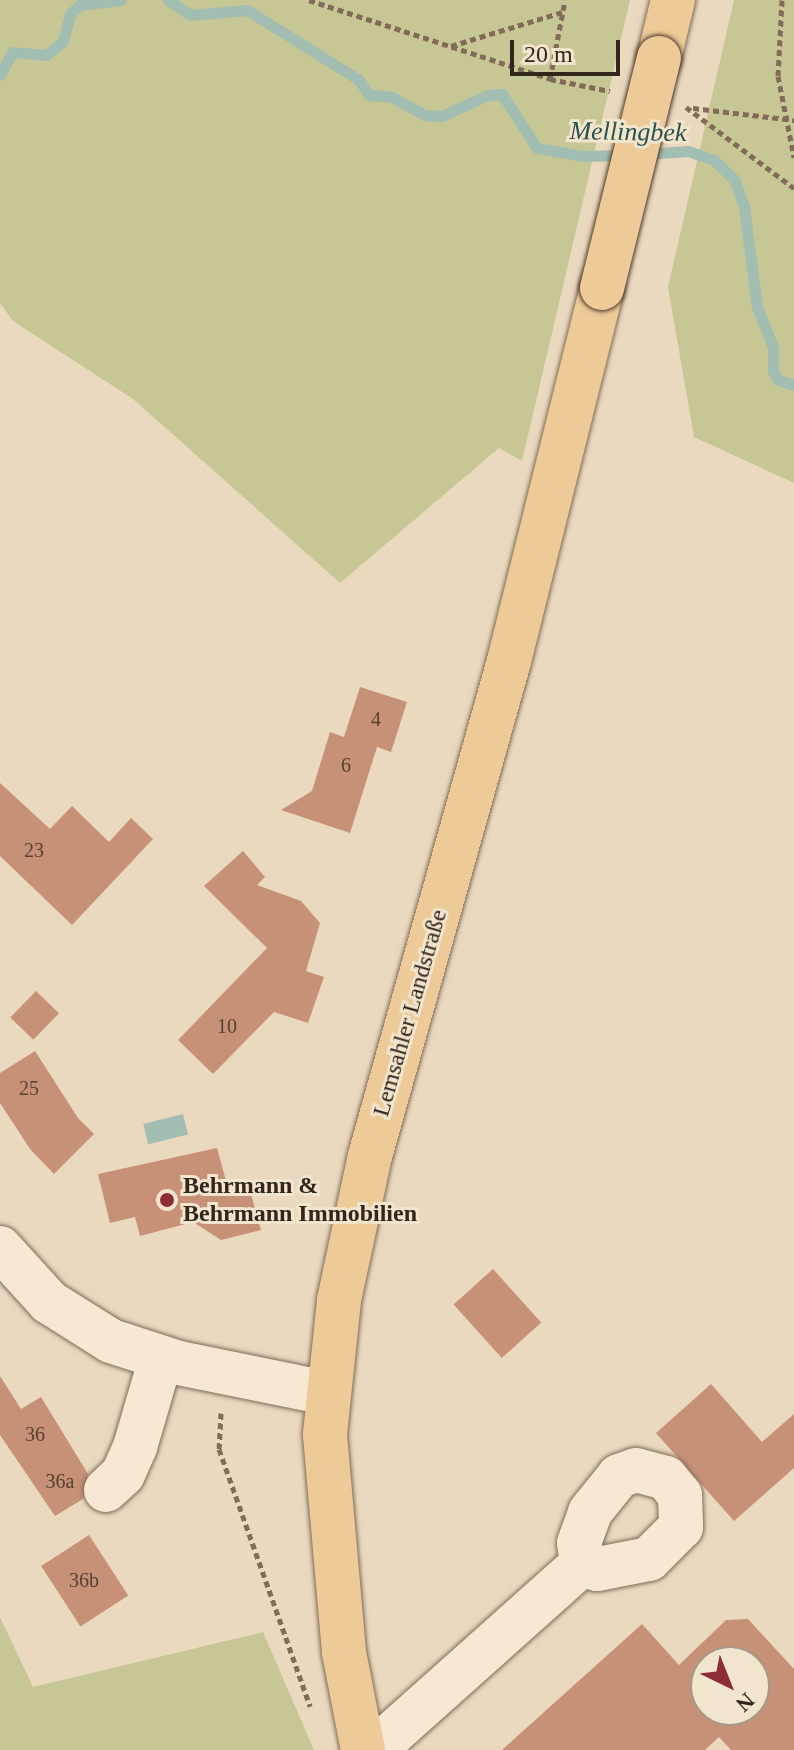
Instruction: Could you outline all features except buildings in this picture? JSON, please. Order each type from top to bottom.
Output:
[{"type":"main road","name":"Lemsahler Landstraße","points":[[363,1750],[344,1652],[326,1393],[355,1217],[509,661],[673,0]]},
{"type":"street","points":[[0,1248],[74,1322],[161,1358],[326,1393]]},
{"type":"street","points":[[106,1490],[123,1474],[135,1447],[161,1358]]},
{"type":"street","points":[[374,1750],[582,1564]]},
{"type":"path","points":[[309,0],[550,79],[621,94]]},
{"type":"path","points":[[550,79],[565,0]]},
{"type":"path","points":[[782,0],[778,76],[784,121],[794,157]]},
{"type":"path","points":[[450,46],[562,12]]},
{"type":"path","points":[[678,105],[794,120]]},
{"type":"path","points":[[692,108],[794,188]]},
{"type":"path","points":[[231,1373],[217,1430],[219,1449],[316,1721]]},
{"type":"green space","points":[[0,0],[630,0],[522,461],[499,448],[340,583],[133,399],[13,321],[0,303]]},
{"type":"green space","points":[[734,0],[794,0],[794,483],[694,437],[668,287]]},
{"type":"green space","points":[[0,1617],[33,1687],[263,1632],[314,1750],[0,1750]]},
{"type":"shaded area","points":[[183,1114],[188,1134],[148,1144],[143,1124]]},
{"type":"waterway","name":"Mellingbek","points":[[0,75],[12,52],[46,55],[63,41],[70,14],[80,5],[121,0]]},
{"type":"waterway","name":"Mellingbek","points":[[168,0],[190,15],[247,10],[359,80],[369,95],[392,97],[425,115],[442,116],[488,95],[502,94],[537,148],[584,156],[624,155]]},
{"type":"waterway","name":"Mellingbek","points":[[646,154],[688,151],[714,160],[734,179],[744,207],[757,307],[773,347],[773,371],[778,380],[794,385]]},
{"type":"place","name":"Behrmann & Behrmann Immobilien","points":[[167,1200]]}]
